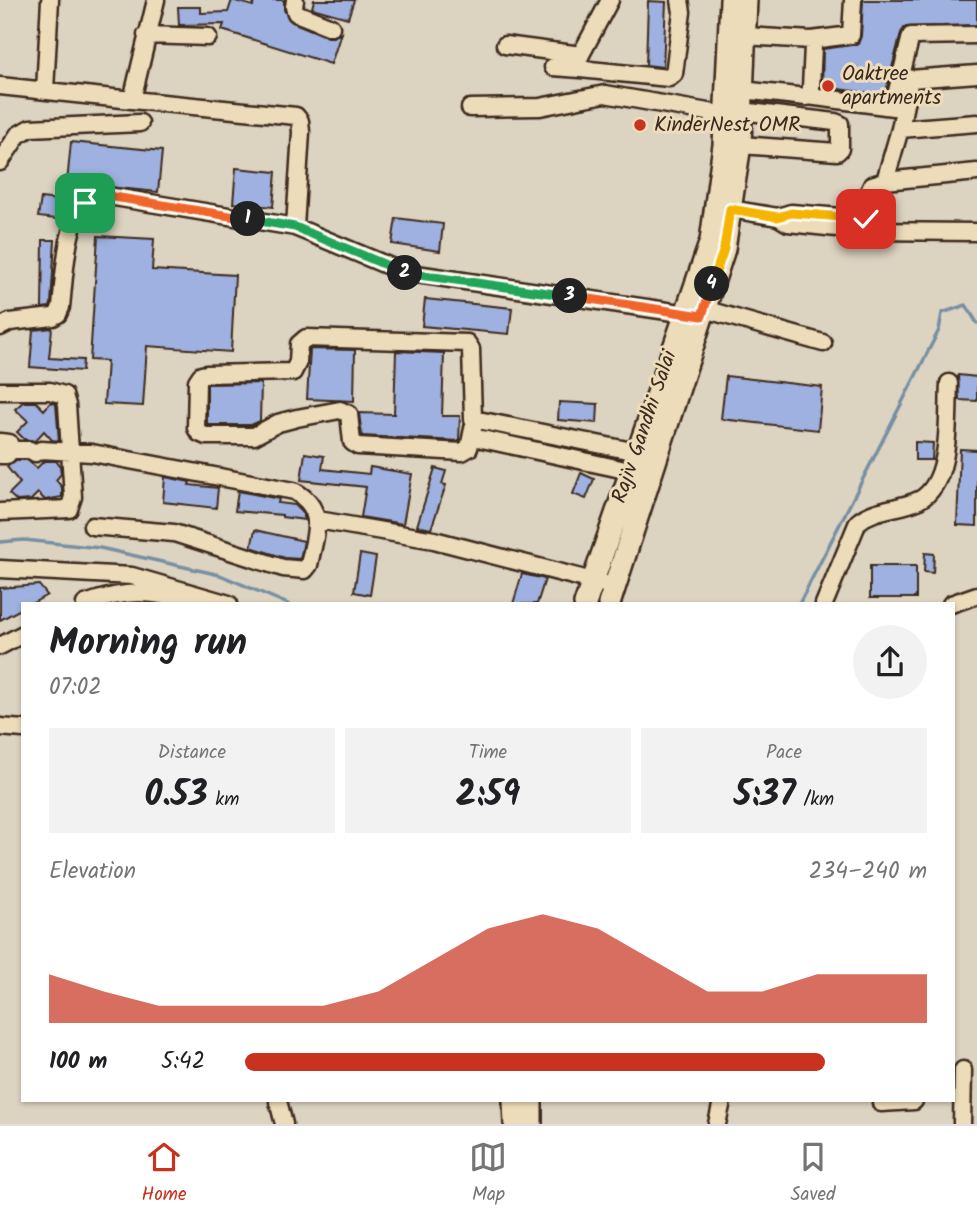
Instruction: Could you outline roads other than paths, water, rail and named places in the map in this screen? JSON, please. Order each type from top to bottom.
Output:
[{"type":"main road","name":"Rajiv Gandhi Salai","points":[[612,596],[647,454],[697,313],[724,249],[740,145],[731,0]]},
{"type":"main road","name":"Rajiv Gandhi Salai","points":[[697,313],[711,241],[724,145],[736,106],[747,0]]},
{"type":"main road","name":"Rajiv Gandhi Salai","points":[[586,602],[630,471],[647,454]]},
{"type":"main road","points":[[514,1102],[514,1124]]},
{"type":"main road","points":[[531,1102],[531,1124]]},
{"type":"street","points":[[45,90],[50,0]]},
{"type":"street","points":[[132,100],[156,0]]},
{"type":"street","points":[[295,0],[296,13],[331,27]]},
{"type":"street","points":[[580,62],[610,0]]},
{"type":"street","points":[[505,45],[580,62],[672,77],[681,12],[680,0]]},
{"type":"street","points":[[745,36],[811,40],[851,35],[853,0]]},
{"type":"street","points":[[146,35],[208,37]]},
{"type":"street","points":[[736,106],[808,96],[892,107],[911,36],[977,36]]},
{"type":"street","points":[[808,96],[811,88],[811,40]]},
{"type":"street","points":[[885,181],[900,129],[917,48],[921,45],[977,42]]},
{"type":"street","points":[[552,67],[580,62]]},
{"type":"street","points":[[910,79],[977,74]]},
{"type":"street","points":[[0,86],[296,116],[300,121],[301,132],[295,227]]},
{"type":"street","points":[[470,108],[540,107],[605,94],[736,106],[835,122],[840,124],[842,129],[840,149],[837,152],[740,145]]},
{"type":"street","points":[[0,162],[18,135],[30,128],[140,123]]},
{"type":"street","points":[[900,129],[977,124]]},
{"type":"street","points":[[866,225],[867,196],[872,185],[885,181],[977,172]]},
{"type":"street","points":[[0,327],[10,322],[53,317],[58,314],[75,216],[85,203],[96,197],[108,196],[295,227],[403,272],[697,313],[824,343]]},
{"type":"street","points":[[730,209],[778,217],[788,223],[977,232]]},
{"type":"street","points":[[475,419],[469,448],[462,452],[358,446],[352,442],[349,414],[340,410],[278,424],[254,436],[206,436],[196,428],[197,381],[201,375],[206,374],[293,372],[298,362],[299,344],[306,338],[467,343],[471,349],[471,415],[475,419],[647,454]]},
{"type":"street","points":[[825,602],[858,522],[868,513],[919,500],[932,489],[940,475],[946,451],[949,383]]},
{"type":"street","points":[[0,391],[50,391],[64,395],[67,405],[73,496],[69,509],[0,512]]},
{"type":"street","points":[[482,439],[630,471]]},
{"type":"street","points":[[5,448],[69,449],[294,491],[311,504],[318,520],[309,565],[300,571],[174,533],[92,526]]},
{"type":"street","points":[[318,520],[434,540],[592,581],[612,596]]},
{"type":"street","points":[[0,569],[132,576],[222,602]]},
{"type":"street","points":[[92,602],[119,594],[144,593],[171,596],[187,602]]},
{"type":"street","points":[[955,603],[977,595]]},
{"type":"street","points":[[0,646],[21,635]]},
{"type":"street","points":[[0,727],[21,729]]},
{"type":"street","points":[[962,1124],[958,1097],[963,1070]]},
{"type":"street","points":[[278,1102],[284,1124]]},
{"type":"street","points":[[717,1124],[722,1102]]},
{"type":"street","points":[[881,1103],[898,1102]]},
{"type":"waterway","points":[[800,602],[939,330],[942,313],[966,305],[977,323]]},
{"type":"waterway","points":[[0,542],[24,540],[100,548],[220,575],[283,602]]},
{"type":"place","name":"Oaktree apartments","points":[[828,86]]},
{"type":"place","name":"KinderNest OMR","points":[[640,125]]}]
